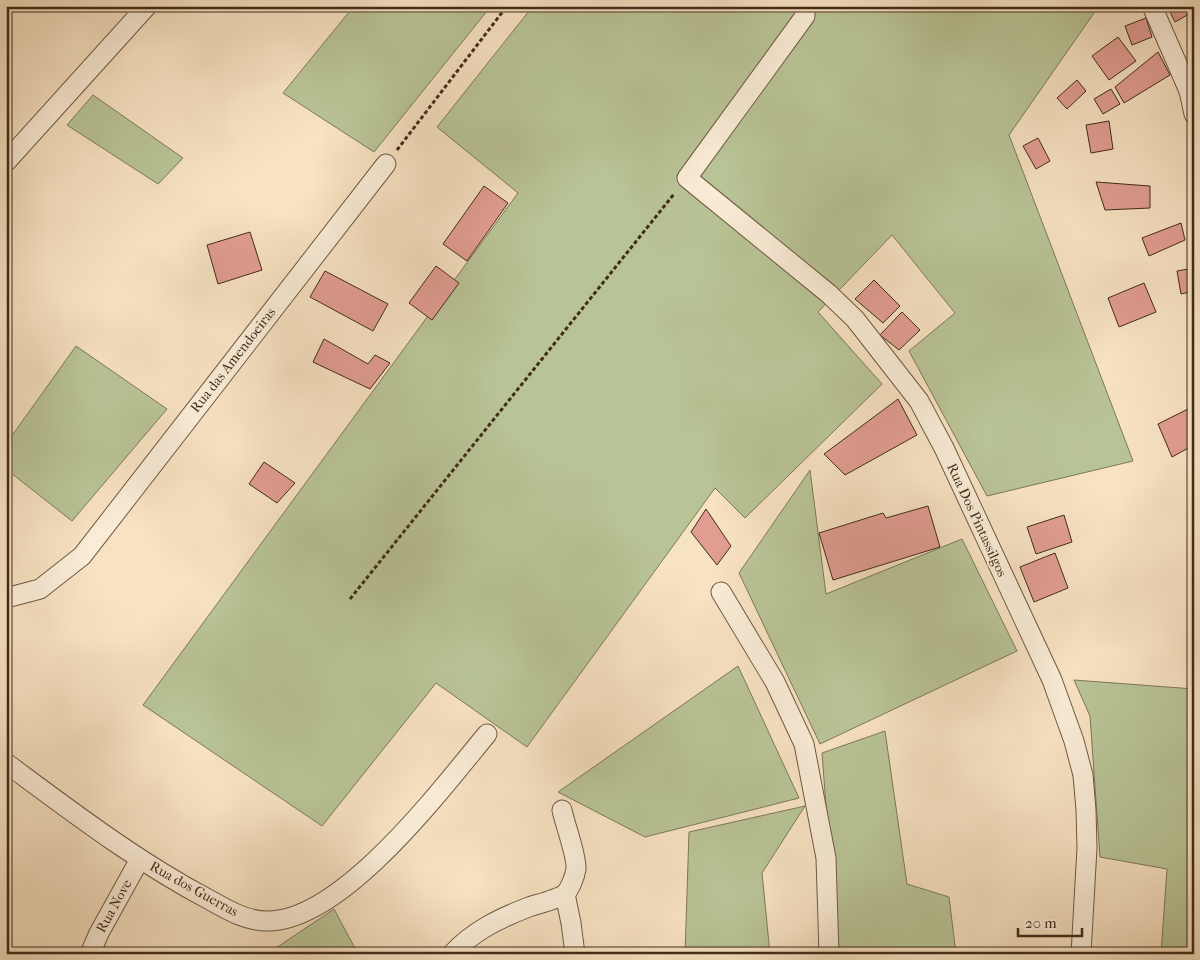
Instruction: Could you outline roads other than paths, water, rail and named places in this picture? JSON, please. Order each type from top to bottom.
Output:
[{"type":"street","points":[[6,162],[148,6]]},
{"type":"street","name":"Rua Dos Pintassilgos","points":[[805,6],[805,16],[687,178],[829,294],[855,319],[919,401],[944,448],[1052,680],[1074,741],[1083,775],[1086,810],[1087,848],[1081,954]]},
{"type":"street","points":[[1152,6],[1189,92],[1194,114]]},
{"type":"street","name":"Rua das Amendoeiras","points":[[6,598],[40,589],[82,556],[386,164]]},
{"type":"street","points":[[721,592],[774,682],[804,744],[826,858],[829,954]]},
{"type":"street","name":"Rua dos Guerras","points":[[6,764],[140,859],[185,887],[233,913],[252,920],[267,921],[298,916],[319,905],[358,877],[383,853],[450,780],[487,734]]},
{"type":"street","points":[[452,954],[465,940],[482,928],[510,914],[565,894],[572,882],[576,869],[562,810]]},
{"type":"street","name":"Rua Nove","points":[[90,954],[99,933],[140,859]]},
{"type":"street","points":[[565,894],[575,954]]}]
